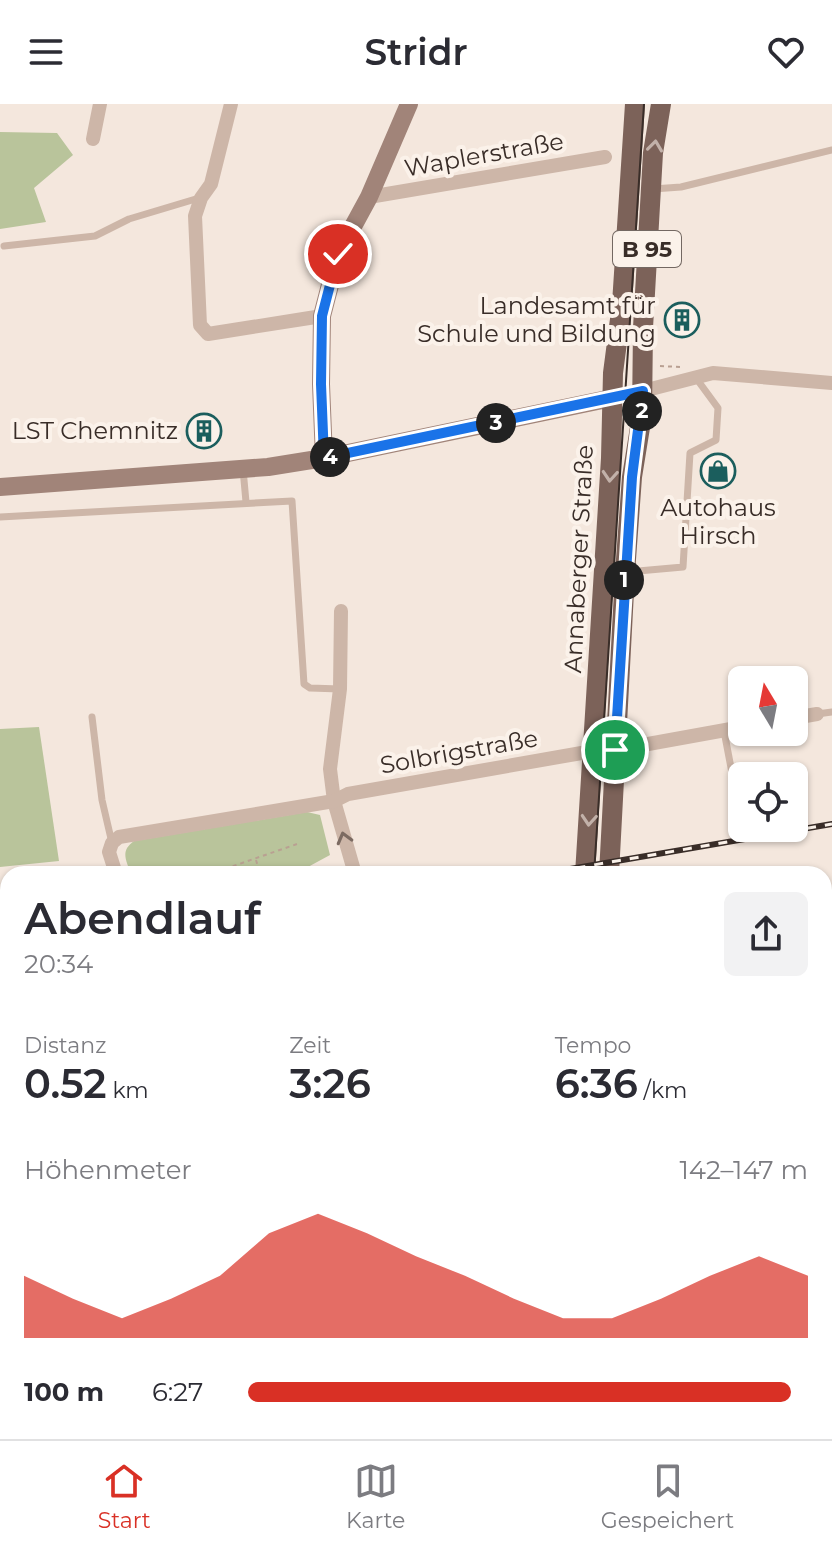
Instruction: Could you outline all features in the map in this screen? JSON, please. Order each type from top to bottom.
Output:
[{"type":"main road","name":"Annaberger Straße","points":[[586,866],[612,398],[622,304],[635,104]]},
{"type":"main road","name":"Annaberger Straße","points":[[609,866],[625,573],[632,477],[643,391],[643,328],[653,153],[661,104]]},
{"type":"main road","points":[[612,398],[643,391]]},
{"type":"street","points":[[93,139],[100,104]]},
{"type":"street","points":[[231,104],[211,184],[201,198],[195,216],[200,325],[208,334],[322,316]]},
{"type":"street","points":[[324,458],[322,316],[338,254],[369,197],[409,104]]},
{"type":"street","name":"Waplerstraße","points":[[369,197],[605,157]]},
{"type":"street","points":[[643,391],[691,373],[832,383]]},
{"type":"street","points":[[0,487],[243,469],[324,458],[612,398]]},
{"type":"street","points":[[341,611],[340,689],[330,769],[334,801],[353,866]]},
{"type":"street","points":[[615,750],[728,729]]},
{"type":"street","name":"Solbrigstraße","points":[[112,843],[119,837],[334,801],[348,794],[593,751]]},
{"type":"street","points":[[112,843],[109,852],[113,866]]},
{"type":"street","points":[[832,1201],[832,1208]]},
{"type":"lane","points":[[651,190],[681,187],[832,150]]},
{"type":"lane","points":[[4,246],[95,236],[129,219],[201,198]]},
{"type":"lane","points":[[625,573],[683,567],[690,453],[716,440],[718,408],[691,373]]},
{"type":"lane","points":[[243,469],[246,502]]},
{"type":"lane","points":[[0,517],[292,501],[304,684],[310,688],[340,689]]},
{"type":"lane","points":[[92,717],[102,800],[112,843]]},
{"type":"lane","points":[[724,730],[730,762]]},
{"type":"path","points":[[657,365],[691,373]]},
{"type":"path","points":[[232,866],[300,843]]},
{"type":"path","points":[[255,858],[258,866]]},
{"type":"green space","points":[[0,132],[57,133],[73,155],[34,188],[46,222],[0,229]]},
{"type":"green space","points":[[39,727],[59,861],[0,866],[0,729]]},
{"type":"green space","points":[[307,812],[320,815],[330,855],[310,866],[128,866],[126,852],[134,841]]},
{"type":"tram line","points":[[595,866],[644,104]]},
{"type":"railway","points":[[588,866],[832,824]]},
{"type":"place","name":"Landesamt für Schule und Bildung","points":[[682,320]]},
{"type":"place","name":"LST Chemnitz","points":[[204,431]]},
{"type":"place","name":"Autohaus Hirsch","points":[[718,471]]},
{"type":"route","points":[[338,254],[322,316],[324,458],[643,391],[632,477],[615,750]]}]
